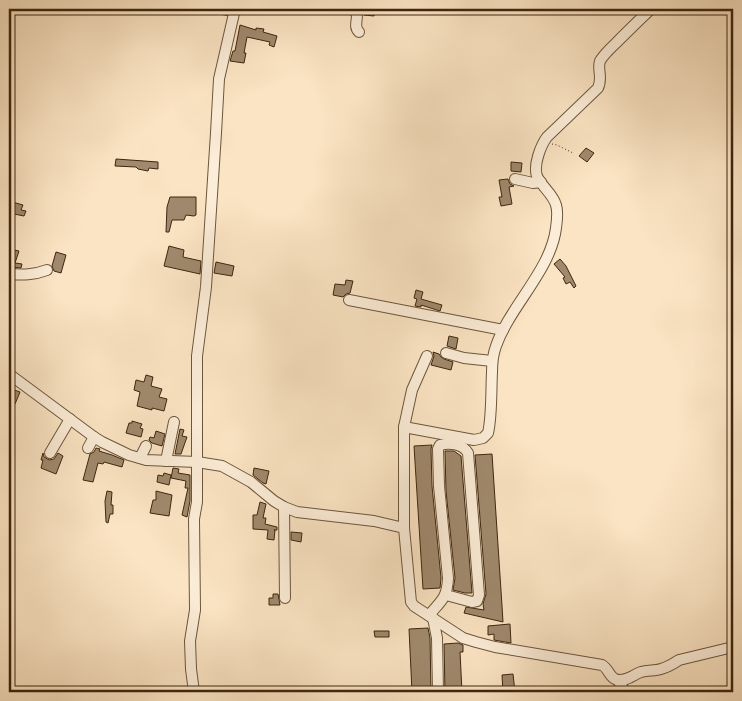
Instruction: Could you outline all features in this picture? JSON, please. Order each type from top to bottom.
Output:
[{"type":"street","points":[[194,692],[190,641],[195,610],[194,526],[197,502],[197,356],[206,287],[219,79],[235,10],[223,9]]},
{"type":"street","points":[[352,9],[355,10],[358,17],[355,25],[359,32]]},
{"type":"street","points":[[404,427],[474,440],[483,438],[488,431],[492,361],[495,346],[547,258],[553,243],[556,227],[556,204],[537,176],[536,170],[542,144],[598,88],[600,84],[600,60],[651,9]]},
{"type":"street","points":[[515,179],[533,183],[541,182]]},
{"type":"street","points":[[9,274],[29,275],[47,270]]},
{"type":"street","points":[[349,300],[503,330]]},
{"type":"street","points":[[446,353],[464,358],[492,361]]},
{"type":"street","points":[[427,356],[412,390],[404,427],[404,528],[411,602],[414,606],[463,638],[495,647],[602,665],[605,666],[612,678],[618,680],[625,680],[641,672],[661,669],[679,660],[733,647]]},
{"type":"street","points":[[9,374],[94,437],[129,455],[146,460],[197,462],[222,466],[251,482],[274,501],[297,512],[374,521],[404,528]]},
{"type":"street","points":[[50,454],[70,419]]},
{"type":"street","points":[[166,461],[174,422]]},
{"type":"street","points":[[88,448],[94,437]]},
{"type":"street","points":[[431,616],[446,595],[448,588],[439,486],[438,449],[440,445],[444,444],[460,445],[468,453],[479,595],[477,600],[472,602],[446,595]]},
{"type":"street","points":[[140,458],[146,446]]},
{"type":"street","points":[[284,507],[285,598]]},
{"type":"street","points":[[431,616],[437,638],[438,692]]},
{"type":"street","points":[[618,680],[625,692]]},
{"type":"path","points":[[542,144],[558,145],[573,153]]},
{"type":"building","points":[[362,9],[375,9],[374,16],[364,15]]},
{"type":"building","points":[[240,25],[256,30],[256,28],[264,29],[263,32],[277,36],[274,47],[269,45],[270,42],[247,37],[244,63],[230,61],[233,51],[235,51]]},
{"type":"building","points":[[586,148],[594,153],[587,162],[579,156]]},
{"type":"building","points":[[116,159],[158,162],[158,169],[149,168],[148,171],[136,167],[115,166]]},
{"type":"building","points":[[511,162],[522,163],[521,172],[511,171]]},
{"type":"building","points":[[508,179],[510,184],[514,186],[509,187],[512,204],[501,206],[499,197],[502,197],[499,180]]},
{"type":"building","points":[[170,197],[196,197],[196,215],[186,215],[184,220],[172,220],[169,232],[166,232],[167,207]]},
{"type":"building","points":[[9,201],[23,205],[21,210],[26,211],[24,216],[9,213]]},
{"type":"building","points":[[169,246],[184,250],[183,257],[201,261],[200,274],[164,266]]},
{"type":"building","points":[[9,249],[19,251],[15,263],[22,264],[21,268],[9,267]]},
{"type":"building","points":[[56,252],[66,255],[61,273],[54,271],[52,266]]},
{"type":"building","points":[[560,259],[566,266],[576,286],[574,288],[570,282],[566,284],[563,278],[565,277],[554,264]]},
{"type":"building","points":[[216,262],[234,266],[232,276],[214,273]]},
{"type":"building","points":[[346,280],[353,281],[350,293],[343,297],[333,295],[335,284],[345,285]]},
{"type":"building","points":[[416,290],[423,292],[421,299],[442,305],[440,311],[421,305],[421,307],[415,306],[417,299],[414,298]]},
{"type":"building","points":[[449,336],[458,338],[456,349],[447,346]]},
{"type":"building","points":[[433,352],[453,362],[451,370],[431,365],[434,356]]},
{"type":"building","points":[[146,375],[153,377],[151,386],[162,389],[159,397],[167,399],[164,411],[137,406],[140,392],[134,390],[136,380],[144,382]]},
{"type":"building","points":[[9,388],[20,392],[15,404],[9,401]]},
{"type":"building","points":[[132,421],[142,424],[140,428],[143,429],[141,437],[126,433],[129,423],[132,423]]},
{"type":"building","points":[[180,429],[184,430],[182,436],[187,437],[181,454],[175,454]]},
{"type":"building","points":[[156,431],[165,434],[162,446],[149,440],[150,437],[154,438]]},
{"type":"building","points":[[432,445],[432,486],[441,578],[440,588],[423,589],[414,446]]},
{"type":"building","points":[[96,448],[100,449],[99,451],[124,460],[122,467],[104,462],[103,464],[98,463],[93,482],[83,480],[90,454]]},
{"type":"building","points":[[445,451],[454,451],[461,456],[472,593],[453,590],[455,578],[446,491]]},
{"type":"building","points":[[43,453],[44,457],[49,460],[54,459],[58,453],[63,456],[56,474],[41,468]]},
{"type":"building","points":[[492,454],[503,622],[464,613],[466,607],[484,610],[483,604],[486,594],[475,455]]},
{"type":"building","points":[[173,468],[179,469],[178,473],[190,475],[190,501],[187,517],[182,515],[188,488],[185,488],[186,481],[171,478]]},
{"type":"building","points":[[254,468],[269,471],[266,484],[253,475]]},
{"type":"building","points":[[164,473],[171,475],[169,485],[157,482],[158,475],[163,476]]},
{"type":"building","points":[[107,491],[112,492],[111,505],[113,505],[113,514],[110,514],[108,523],[106,522],[105,501]]},
{"type":"building","points":[[156,491],[172,495],[169,516],[150,513],[153,500],[156,500]]},
{"type":"building","points":[[260,502],[266,504],[263,518],[266,518],[265,524],[277,527],[274,540],[267,539],[268,530],[253,529],[253,515],[257,515]]},
{"type":"building","points":[[291,532],[302,533],[301,542],[291,540]]},
{"type":"building","points":[[273,594],[278,594],[280,605],[269,605],[269,598],[273,598]]},
{"type":"building","points":[[510,624],[511,643],[494,640],[494,634],[488,635],[488,626]]},
{"type":"building","points":[[428,628],[430,638],[431,692],[412,692],[409,629]]},
{"type":"building","points":[[374,631],[389,631],[389,637],[375,637]]},
{"type":"building","points":[[458,643],[463,645],[463,652],[460,652],[462,692],[445,692],[444,644]]},
{"type":"building","points":[[513,674],[515,692],[503,692],[502,675]]}]
